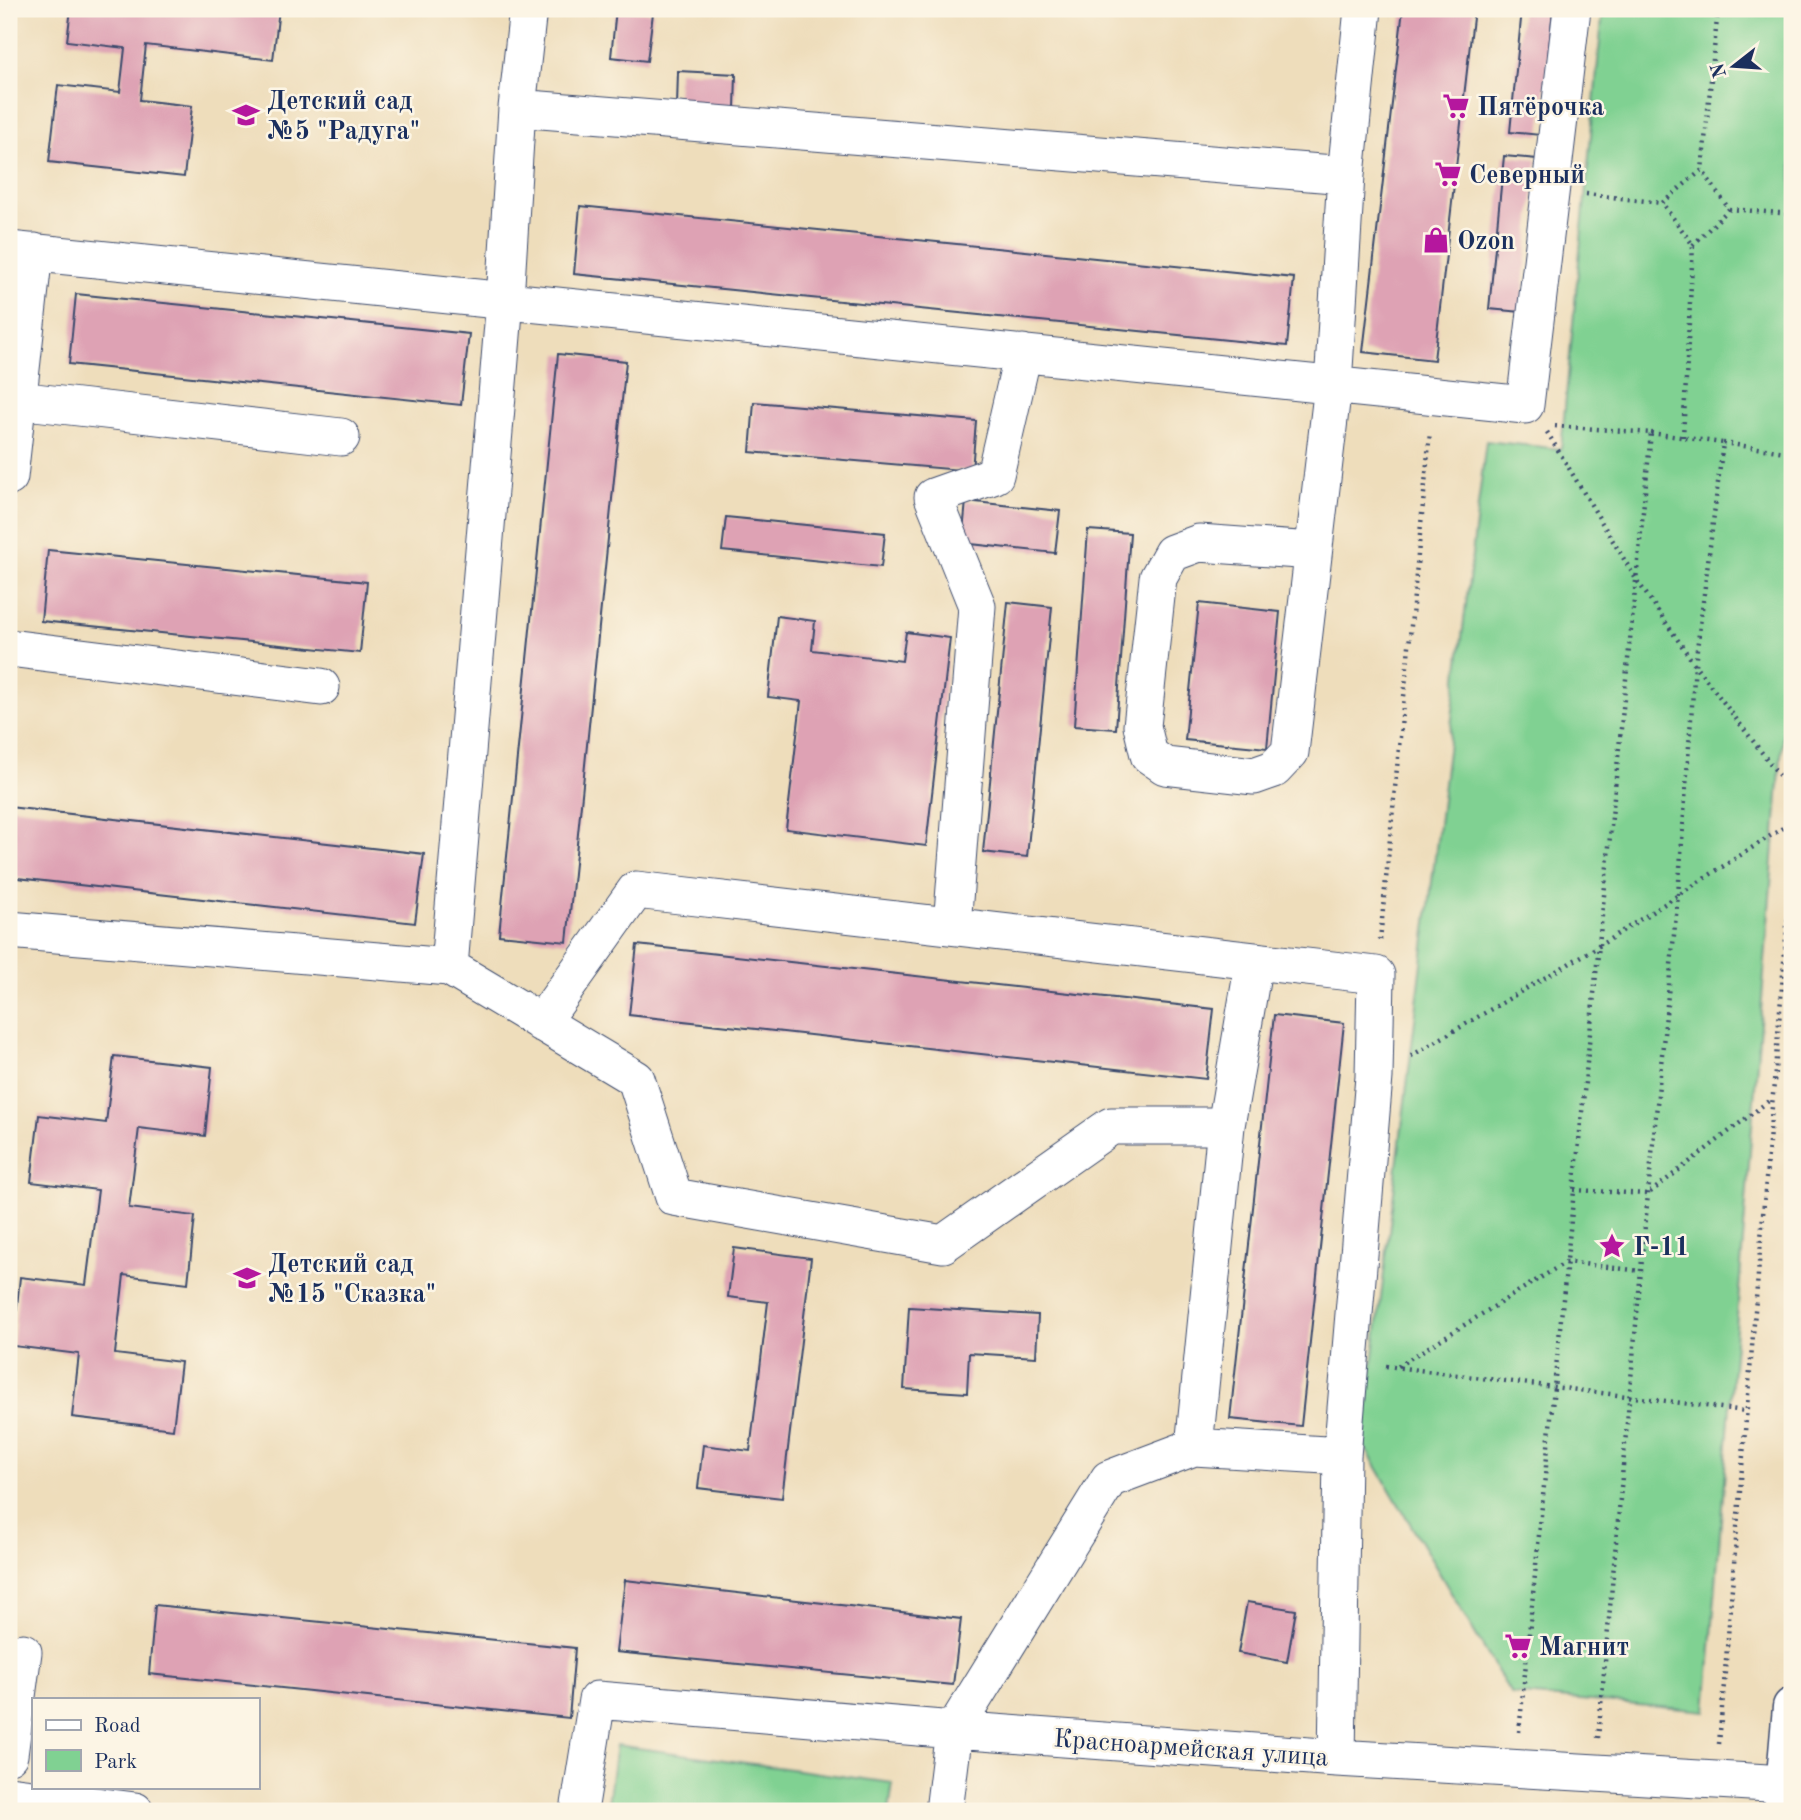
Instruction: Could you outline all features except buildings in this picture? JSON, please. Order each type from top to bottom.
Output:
[{"type":"main road","points":[[1784,1798],[1792,1707]]},
{"type":"lane","points":[[449,967],[505,300],[517,108],[528,9]]},
{"type":"lane","points":[[1313,551],[1199,543],[1172,553],[1158,578],[1142,726],[1149,755],[1165,766],[1254,776],[1274,769],[1290,752],[1333,385],[1346,175],[1363,9]]},
{"type":"lane","points":[[9,477],[17,400],[21,251],[1525,405],[1572,9]]},
{"type":"lane","points":[[517,108],[1346,175]]},
{"type":"lane","points":[[952,926],[977,606],[933,497],[995,475],[1023,353]]},
{"type":"lane","points":[[17,400],[341,437]]},
{"type":"lane","points":[[9,648],[321,687]]},
{"type":"lane","points":[[541,1023],[636,890],[1376,975],[1374,1077],[1342,1456],[1337,1758]]},
{"type":"lane","points":[[9,930],[449,967],[636,1079],[674,1197],[943,1244],[1111,1126],[1226,1126]]},
{"type":"lane","points":[[1194,1447],[1226,1126],[1254,962]]},
{"type":"lane","points":[[944,1811],[954,1730],[1109,1479],[1194,1447],[1342,1456]]},
{"type":"lane","points":[[9,1755],[23,1652]]},
{"type":"lane","name":"Красноармейская улица","points":[[579,1811],[597,1700],[1337,1758],[1716,1780],[1784,1798]]},
{"type":"lane","points":[[9,1795],[135,1811]]},
{"type":"path","points":[[1718,9],[1702,170],[1729,209]]},
{"type":"path","points":[[1550,190],[1662,202],[1702,170]]},
{"type":"path","points":[[1662,202],[1693,246],[1683,437]]},
{"type":"path","points":[[1729,209],[1792,214]]},
{"type":"path","points":[[1693,246],[1729,209]]},
{"type":"path","points":[[1376,975],[1434,396]]},
{"type":"path","points":[[1792,453],[1651,433],[1542,425],[1636,579],[1695,665],[1792,792]]},
{"type":"path","points":[[1515,1768],[1651,433]]},
{"type":"path","points":[[1595,1773],[1678,895],[1695,665],[1723,443]]},
{"type":"path","points":[[1374,1077],[1598,946],[1792,822]]},
{"type":"path","points":[[1716,1780],[1792,866]]},
{"type":"path","points":[[1574,1190],[1648,1194],[1772,1098]]},
{"type":"path","points":[[1397,1367],[1566,1262],[1641,1271]]},
{"type":"path","points":[[1350,1361],[1746,1411]]},
{"type":"green space","points":[[1603,9],[1792,9],[1792,617],[1706,1711],[1511,1694],[1363,1444],[1486,441],[1561,449]]},
{"type":"green space","points":[[616,1745],[893,1783],[889,1811],[607,1811]]},
{"type":"place","name":"Пятёрочка","points":[[1456,106]]},
{"type":"place","name":"Детский сад №5 \"Радуга\"","points":[[246,115]]},
{"type":"place","name":"Северный","points":[[1448,174]]},
{"type":"place","name":"Ozon","points":[[1436,240]]},
{"type":"place","name":"Г-11","points":[[1612,1246]]},
{"type":"place","name":"Детский сад №15 \"Сказка\"","points":[[247,1278]]},
{"type":"place","name":"Магнит","points":[[1518,1646]]}]
